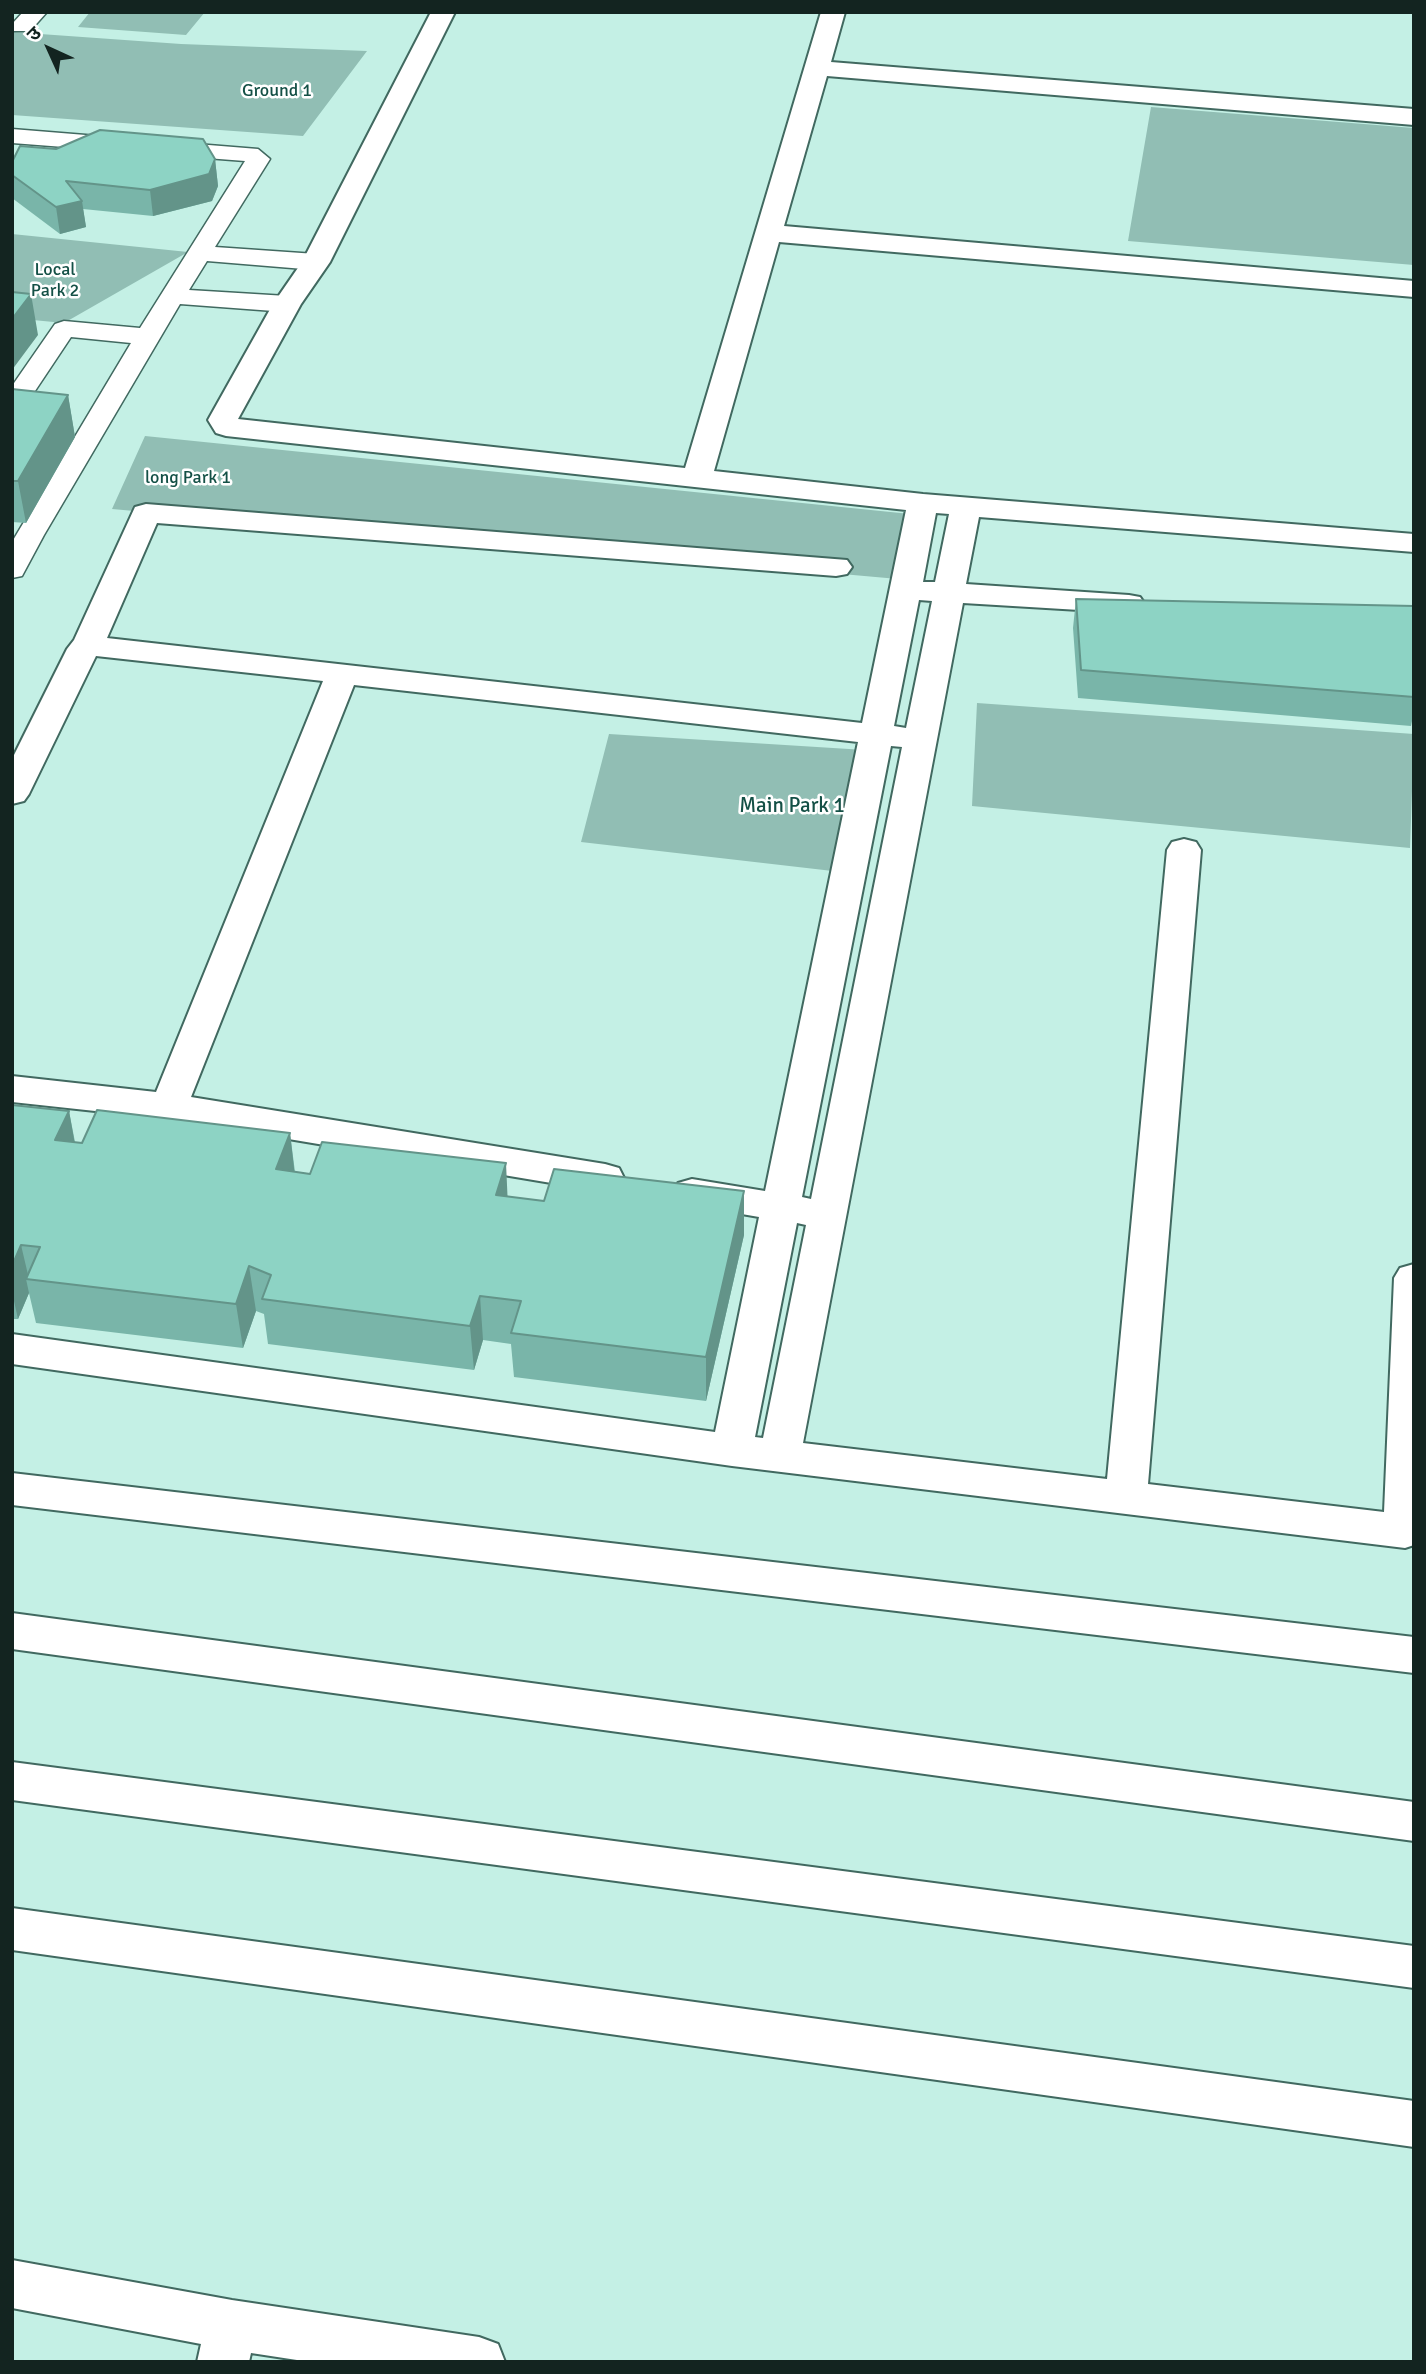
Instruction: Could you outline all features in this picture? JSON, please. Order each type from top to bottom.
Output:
[{"type":"street","points":[[443,12],[316,262],[287,304],[223,420],[226,427],[923,503],[1414,543]]},
{"type":"street","points":[[697,478],[833,12]]},
{"type":"street","points":[[817,68],[1414,117]]},
{"type":"street","points":[[769,233],[1414,289]]},
{"type":"street","points":[[732,1450],[923,503]]},
{"type":"street","points":[[780,1456],[966,506]]},
{"type":"street","points":[[12,794],[83,649],[88,645],[146,513],[836,567]]},
{"type":"street","points":[[905,590],[1154,606]]},
{"type":"street","points":[[88,645],[920,740]]},
{"type":"street","points":[[169,1106],[342,674]]},
{"type":"street","points":[[1126,1497],[1184,850]]},
{"type":"street","points":[[12,1089],[169,1106],[828,1214]]},
{"type":"street","points":[[12,1349],[732,1450],[1409,1531],[1414,1278]]},
{"type":"street","points":[[12,1489],[1414,1654]]},
{"type":"street","points":[[12,1631],[1414,1822]]},
{"type":"street","points":[[12,1781],[1414,1967]]},
{"type":"street","points":[[12,1929],[1414,2124]]},
{"type":"street","points":[[12,2284],[227,2343],[479,2362]]},
{"type":"lane","points":[[12,136],[256,156],[257,162],[93,428],[21,535],[12,570]]},
{"type":"lane","points":[[201,253],[316,262]]},
{"type":"lane","points":[[172,296],[287,304]]},
{"type":"lane","points":[[17,416],[64,329],[149,337]]},
{"type":"lane","points":[[66,426],[93,428]]},
{"type":"green space","points":[[90,12],[205,12],[186,35],[78,27]]},
{"type":"green space","name":"Ground 1","points":[[12,32],[181,44],[367,51],[303,136],[12,115]]},
{"type":"green space","points":[[1151,107],[1414,128],[1414,265],[1128,241]]},
{"type":"green space","name":"Local Park 2","points":[[12,234],[188,252],[64,323],[12,318]]},
{"type":"green space","name":"long Park 1","points":[[145,436],[910,514],[898,579],[112,509]]},
{"type":"green space","points":[[977,703],[1414,734],[1410,848],[972,806]]},
{"type":"green space","name":"Main Park 1","points":[[609,734],[865,750],[850,873],[581,842]]},
{"type":"building","points":[[100,130],[203,139],[215,159],[209,174],[150,190],[66,181],[82,201],[56,207],[12,175],[12,162],[20,146],[56,149]]},
{"type":"building","points":[[12,292],[31,294],[12,319]]},
{"type":"building","points":[[12,389],[68,395],[18,481],[12,481]]},
{"type":"building","points":[[1076,599],[1414,606],[1414,697],[1081,670]]},
{"type":"building","points":[[12,1105],[69,1111],[55,1140],[82,1143],[97,1110],[290,1133],[276,1169],[310,1174],[322,1142],[506,1163],[496,1195],[544,1201],[554,1169],[744,1191],[706,1357],[511,1333],[521,1301],[480,1296],[470,1326],[262,1299],[271,1275],[249,1266],[236,1304],[26,1279],[40,1247],[21,1245],[12,1266]]}]
